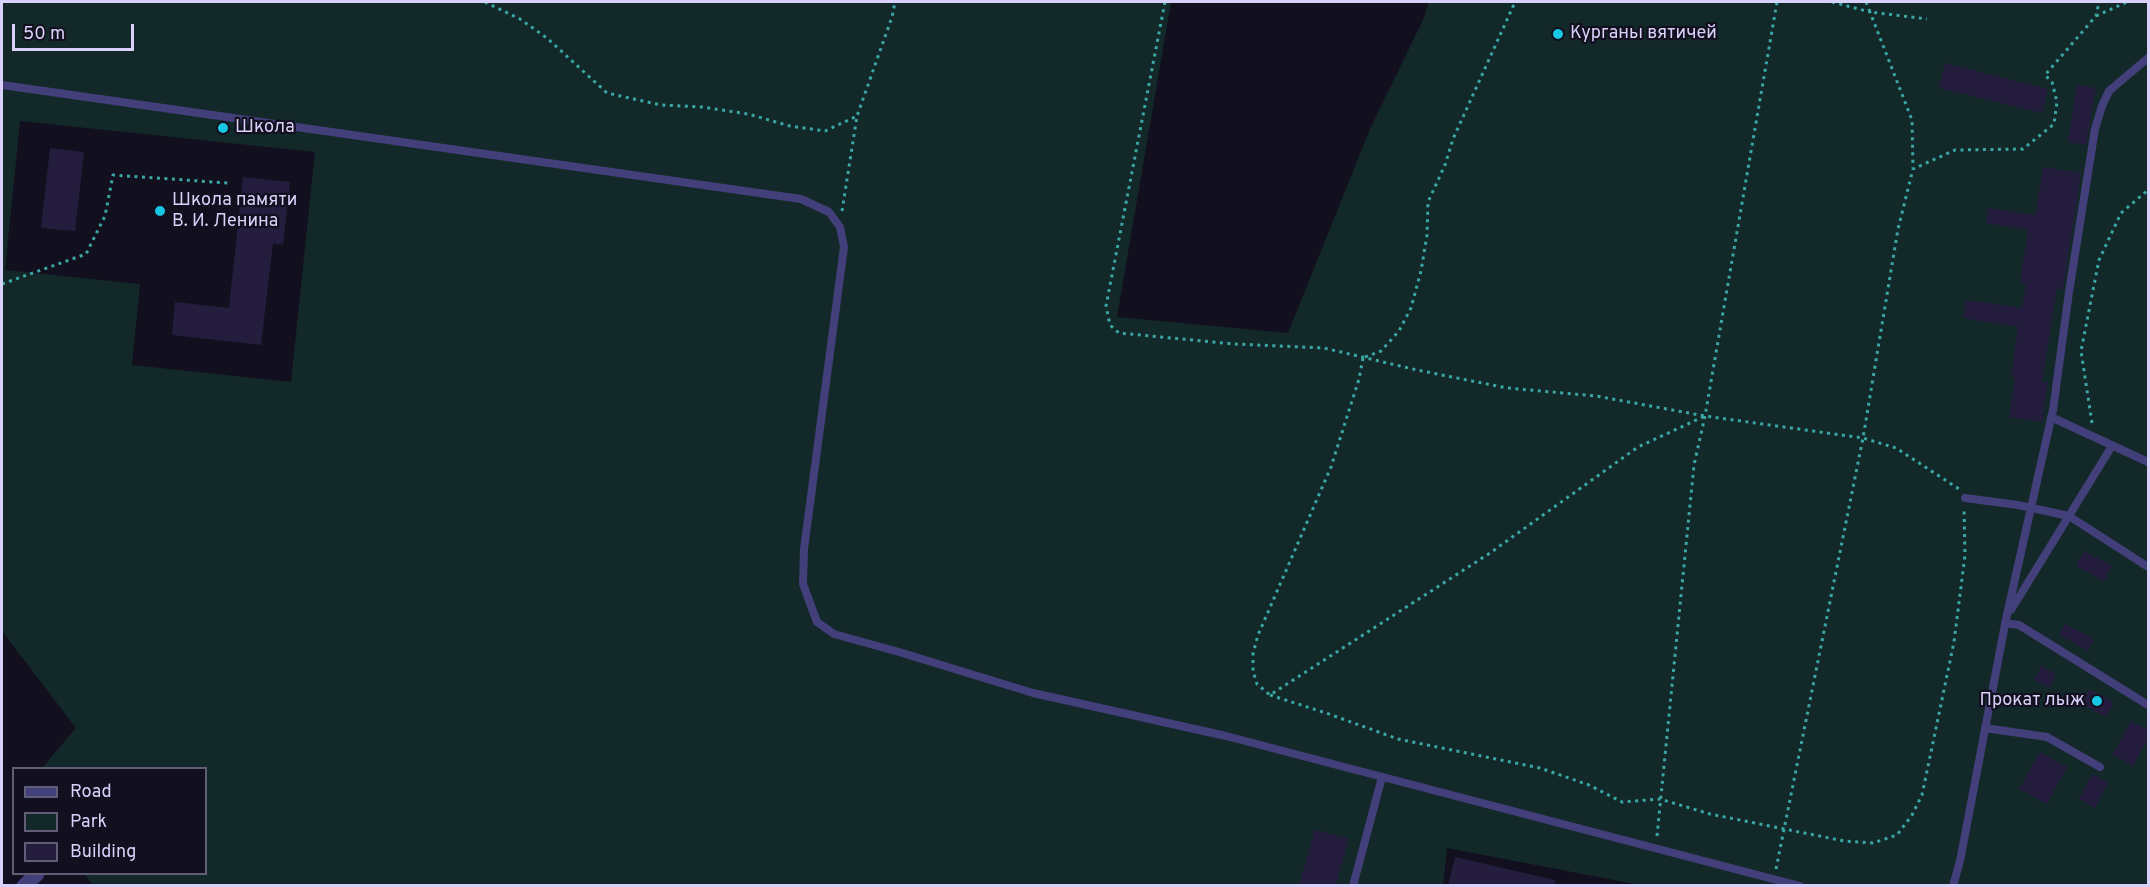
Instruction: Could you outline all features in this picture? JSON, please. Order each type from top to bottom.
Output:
[{"type":"lane","points":[[1953,885],[2006,621],[2051,417],[2068,292],[2095,129],[2109,91],[2148,58]]},
{"type":"lane","points":[[2,86],[801,199],[829,212],[840,227],[844,247],[804,549],[804,584],[817,622],[834,634],[1033,693],[1226,736],[1800,885]]},
{"type":"lane","points":[[2051,417],[2148,462]]},
{"type":"lane","points":[[2006,621],[2112,446]]},
{"type":"lane","points":[[1965,498],[2069,516],[2148,567]]},
{"type":"lane","points":[[2006,621],[2019,625],[2148,705]]},
{"type":"lane","points":[[1985,728],[2047,737],[2100,767]]},
{"type":"lane","points":[[1353,885],[1382,777]]},
{"type":"path","points":[[485,2],[520,20],[547,38],[607,93],[661,105],[702,106],[748,114],[790,126],[825,130],[857,116]]},
{"type":"path","points":[[840,227],[857,116],[892,17],[895,2]]},
{"type":"path","points":[[1165,2],[1106,306],[1110,325],[1119,333],[1234,344],[1324,348],[1507,388],[1596,396],[1705,416],[1863,438],[1896,448],[1957,486],[1965,498],[1965,555],[1954,642],[1922,795],[1897,836],[1873,843],[1844,841],[1710,814],[1660,799],[1622,802],[1589,785],[1540,768],[1398,739],[1270,695],[1257,684],[1253,671],[1253,654],[1258,635],[1331,466],[1359,379],[1363,358]]},
{"type":"path","points":[[1363,358],[1381,351],[1399,331],[1412,308],[1422,271],[1428,202],[1515,2]]},
{"type":"path","points":[[1655,847],[1694,465],[1705,416],[1777,2]]},
{"type":"path","points":[[1833,2],[1870,12],[1927,19]]},
{"type":"path","points":[[1774,879],[1863,438],[1898,228],[1913,169],[1912,120],[1866,2]]},
{"type":"path","points":[[2096,16],[2099,2]]},
{"type":"path","points":[[1913,169],[1956,150],[2023,149],[2054,124],[2057,102],[2052,82],[2045,75],[2096,16],[2127,2]]},
{"type":"path","points":[[2,284],[86,254],[105,216],[113,175],[228,183]]},
{"type":"path","points":[[2095,438],[2081,351],[2099,260],[2121,213],[2148,190]]},
{"type":"path","points":[[1270,695],[1490,553],[1638,447],[1705,416]]},
{"type":"green space","points":[[2,2],[1171,2],[1117,317],[1288,333],[1370,129],[1423,20],[1429,2],[2148,2],[2148,885],[1640,885],[1447,848],[1443,886],[93,885],[85,875],[207,875],[207,767],[43,767],[76,728],[2,631]],"holes":[[[20,121],[315,152],[291,382],[132,365],[140,284],[5,270]]]},
{"type":"building","points":[[1945,63],[2048,89],[2042,113],[1939,88]]},
{"type":"building","points":[[2077,85],[2096,88],[2086,145],[2068,142]]},
{"type":"building","points":[[50,148],[84,152],[75,231],[41,228]]},
{"type":"building","points":[[2043,167],[2081,173],[2063,289],[2057,289],[2042,382],[2048,382],[2042,422],[2009,417],[2015,378],[2011,377],[2018,327],[1963,318],[1966,300],[2022,308],[2026,284],[2020,282],[2028,230],[1986,223],[1988,208],[2035,215]]},
{"type":"building","points":[[243,177],[290,182],[283,245],[273,243],[261,345],[172,335],[175,302],[229,308]]},
{"type":"building","points":[[2084,551],[2112,566],[2104,581],[2076,566]]},
{"type":"building","points":[[2065,624],[2094,639],[2088,651],[2059,635]]},
{"type":"building","points":[[2041,666],[2056,674],[2049,688],[2034,680]]},
{"type":"building","points":[[2089,689],[2114,702],[2106,717],[2081,704]]},
{"type":"building","points":[[2131,721],[2148,730],[2148,738],[2133,766],[2113,755]]},
{"type":"building","points":[[2040,752],[2067,767],[2047,804],[2019,789]]},
{"type":"building","points":[[2092,774],[2108,783],[2095,808],[2079,799]]},
{"type":"building","points":[[1315,830],[1349,839],[1336,885],[1299,885]]},
{"type":"building","points":[[1455,857],[1555,880],[1554,885],[1448,885]]},
{"type":"place","name":"Курганы вятичей","points":[[1558,34]]},
{"type":"place","name":"Школа","points":[[223,128]]},
{"type":"place","name":"Школа памяти В. И. Ленина","points":[[160,211]]},
{"type":"place","name":"Прокат лыж","points":[[2097,701]]}]
